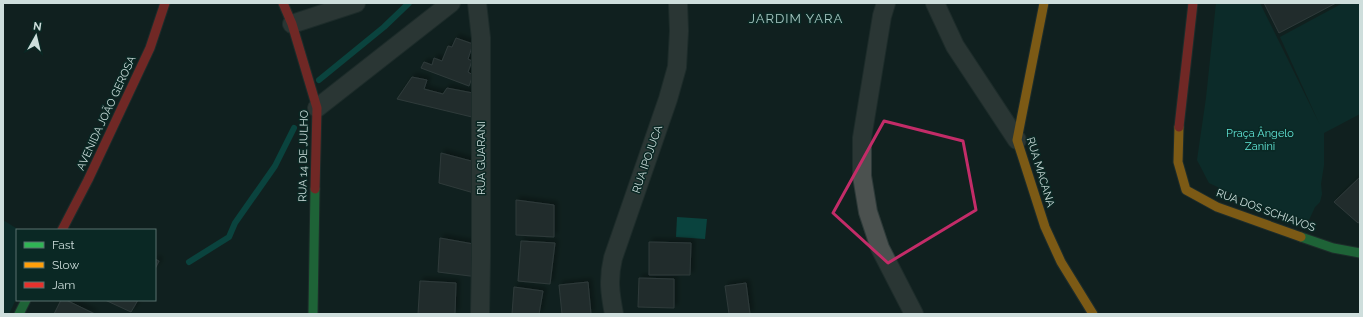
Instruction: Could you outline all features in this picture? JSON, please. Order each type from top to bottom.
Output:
[{"type":"street","name":"AVENIDA JOÃO GEROSA","points":[[63,229],[88,180],[150,48],[165,3]]},
{"type":"street","name":"RUA 14 DE JULHO","points":[[283,3],[292,24],[317,108],[313,314]]},
{"type":"street","points":[[292,24],[356,3]]},
{"type":"street","points":[[317,108],[451,3]]},
{"type":"street","name":"RUA GUARANI","points":[[477,3],[481,38],[480,314]]},
{"type":"street","name":"RUA IPOJUCA","points":[[614,314],[609,286],[610,272],[613,258],[668,99],[677,67],[679,31],[678,3]]},
{"type":"street","points":[[886,3],[882,16],[862,138],[862,176],[868,212],[880,248],[914,314]]},
{"type":"street","points":[[935,3],[956,46],[1016,140]]},
{"type":"street","name":"RUA MACANA","points":[[1044,3],[1016,140],[1045,227],[1061,262],[1093,314]]},
{"type":"street","name":"RUA DOS SCHIAVOS","points":[[1193,3],[1179,127],[1178,162],[1186,190],[1217,207],[1333,248],[1360,253]]},
{"type":"street","points":[[19,314],[26,301]]},
{"type":"highlighted area","points":[[884,121],[963,141],[976,210],[888,263],[833,213]]},
{"type":"green space","name":"Praça Ângelo Zanini","points":[[1216,3],[1260,3],[1320,125],[1280,37],[1343,3],[1360,3],[1360,114],[1324,133],[1324,165],[1321,184],[1322,194],[1320,202],[1315,207],[1309,220],[1285,216],[1209,183],[1197,160],[1206,98]]},
{"type":"green space","points":[[3,220],[17,229],[16,229],[16,299],[9,314],[3,314]]},
{"type":"shaded area","points":[[677,217],[707,219],[705,239],[676,237]]},
{"type":"building","points":[[1264,3],[1336,3],[1279,33]]},
{"type":"building","points":[[456,38],[473,44],[468,59],[472,61],[468,72],[473,75],[469,86],[421,68],[424,62],[432,65],[434,58],[442,61],[448,46],[452,47]]},
{"type":"building","points":[[412,77],[427,80],[424,89],[443,94],[447,88],[478,94],[472,117],[397,99]]},
{"type":"building","points":[[441,153],[475,162],[474,193],[439,183]]},
{"type":"building","points":[[1360,177],[1360,222],[1358,223],[1334,202]]},
{"type":"building","points":[[516,200],[554,205],[554,237],[516,235]]},
{"type":"building","points":[[440,238],[479,245],[478,277],[438,272]]},
{"type":"building","points":[[521,241],[555,243],[550,284],[518,281]]},
{"type":"building","points":[[649,242],[691,243],[690,275],[649,275]]},
{"type":"building","points":[[156,260],[159,261],[156,267]]},
{"type":"building","points":[[639,278],[674,279],[674,308],[638,307]]},
{"type":"building","points":[[420,281],[456,283],[455,314],[418,314]]},
{"type":"building","points":[[588,282],[591,314],[562,314],[559,285]]},
{"type":"building","points":[[746,283],[750,314],[729,314],[725,286]]},
{"type":"building","points":[[514,287],[543,291],[539,314],[512,314]]},
{"type":"building","points":[[60,301],[68,301],[95,314],[54,314]]},
{"type":"building","points":[[107,301],[137,301],[131,312]]},
{"type":"waterway","points":[[319,80],[384,27],[409,3]]},
{"type":"waterway","points":[[189,262],[229,237],[235,223],[275,166],[294,128]]},
{"type":"traffic: fast","points":[[313,314],[315,189]]},
{"type":"traffic: fast","points":[[1301,237],[1333,248],[1360,253]]},
{"type":"traffic: fast","points":[[19,314],[26,301]]},
{"type":"traffic: slow","points":[[1044,3],[1017,140],[1045,227],[1061,262],[1093,314]]},
{"type":"traffic: slow","points":[[1179,127],[1178,162],[1186,190],[1217,207],[1301,237]]},
{"type":"traffic: jam","points":[[63,229],[88,180],[150,48],[165,3]]},
{"type":"traffic: jam","points":[[283,3],[292,24],[317,108],[315,189]]},
{"type":"traffic: jam","points":[[1179,127],[1193,3]]},
{"type":"district","name":"JARDIM YARA","points":[[796,18]]}]
